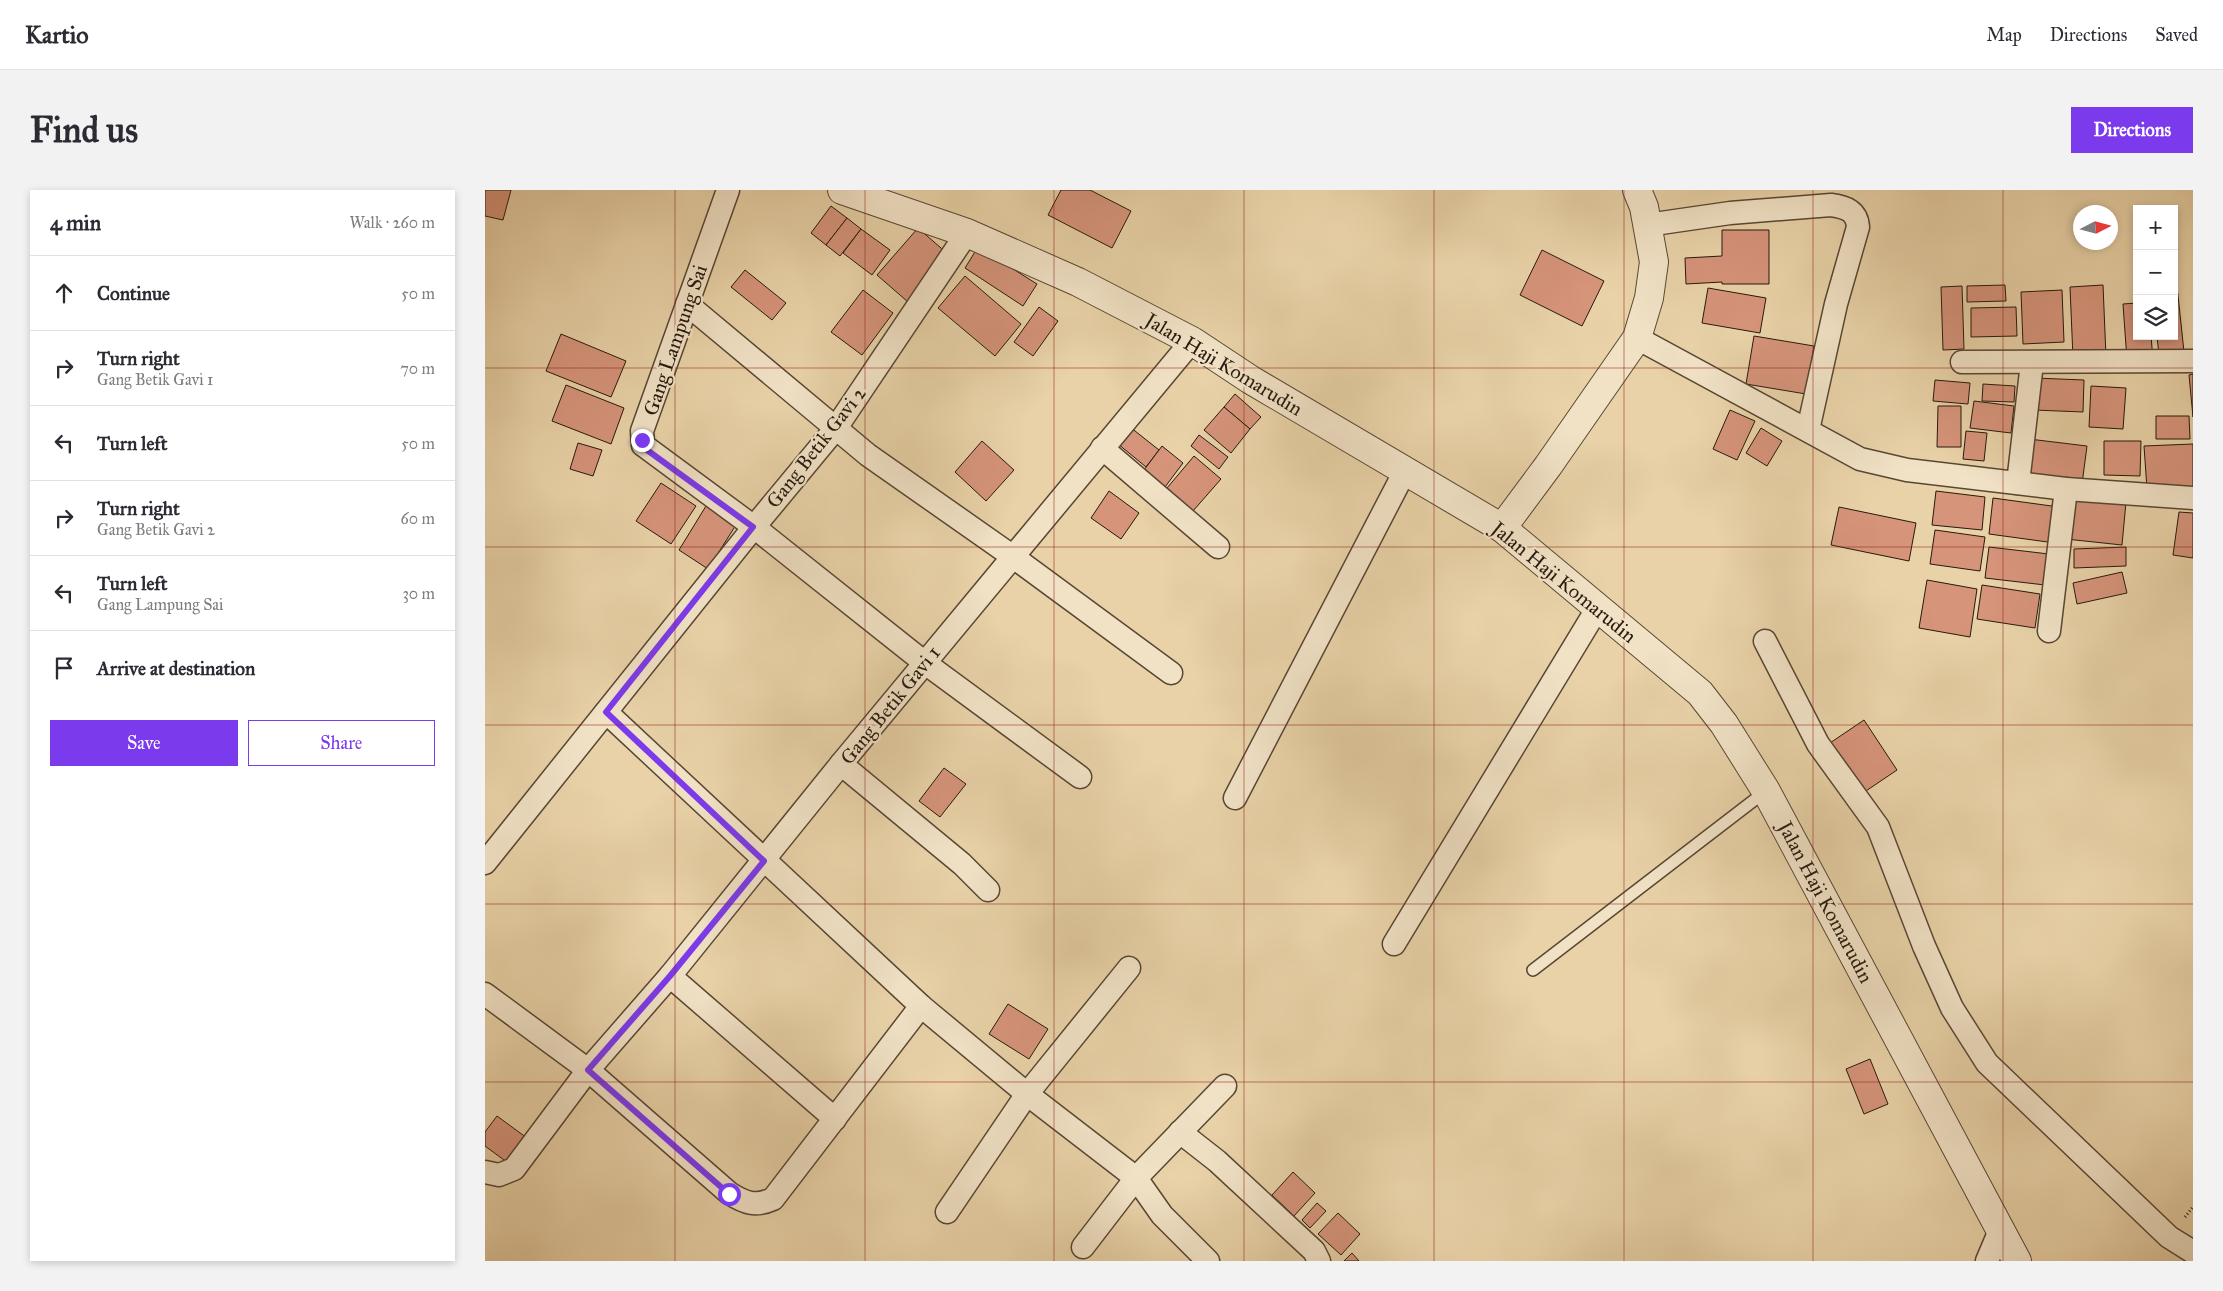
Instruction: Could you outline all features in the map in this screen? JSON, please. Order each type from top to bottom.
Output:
[{"type":"street","name":"Gang Lampung Sai","points":[[728,190],[642,431],[643,446],[753,527],[925,663],[1080,776]]},
{"type":"street","name":"Jalan Haji Komarudin","points":[[842,190],[967,234],[1078,282],[1192,340],[1251,380],[1502,528],[1700,694],[1724,724],[1766,791],[2017,1261]]},
{"type":"street","points":[[1502,528],[1611,378],[1637,338],[1649,298],[1654,262],[1647,225],[1637,190]]},
{"type":"street","points":[[1647,225],[1730,213],[1831,205],[1844,206],[1852,212],[1857,219],[1858,227],[1836,304],[1808,430]]},
{"type":"street","name":"Gang Betik Gavi 2","points":[[485,863],[753,527],[836,428],[967,234]]},
{"type":"street","points":[[687,304],[869,455],[1012,556],[1171,673]]},
{"type":"street","points":[[1637,338],[1860,459],[1883,466],[2066,488],[2193,498]]},
{"type":"street","name":"Gang Betik Gavi 1","points":[[485,1172],[499,1176],[513,1169],[588,1070],[670,976],[841,764],[1192,340]]},
{"type":"street","points":[[1962,362],[2193,361]]},
{"type":"street","points":[[2018,483],[2032,363]]},
{"type":"street","points":[[1103,448],[1218,547]]},
{"type":"street","points":[[1235,798],[1405,471]]},
{"type":"street","points":[[2049,631],[2066,488]]},
{"type":"street","points":[[1394,944],[1597,609]]},
{"type":"street","points":[[1765,641],[1817,744],[1878,827],[1924,946],[1952,1008],[1987,1063],[2169,1237],[2193,1252]]},
{"type":"street","points":[[606,712],[921,1006],[1027,1094],[1136,1178],[1161,1214],[1208,1261]]},
{"type":"street","points":[[841,764],[962,864],[988,890]]},
{"type":"street","points":[[947,1212],[1027,1094],[1129,968]]},
{"type":"street","points":[[670,976],[835,1119]]},
{"type":"street","points":[[485,994],[588,1070],[729,1194],[743,1202],[754,1205],[773,1199],[921,1006]]},
{"type":"street","points":[[1083,1247],[1136,1178],[1225,1086]]},
{"type":"street","points":[[1180,1132],[1217,1161],[1314,1251],[1319,1261]]},
{"type":"street","points":[[1987,1261],[2001,1228]]},
{"type":"lane","points":[[1533,970],[1766,791]]},
{"type":"building","points":[[485,190],[511,190],[503,220],[485,216]]},
{"type":"building","points":[[1061,190],[1090,190],[1131,211],[1112,248],[1048,215]]},
{"type":"building","points":[[831,206],[847,218],[826,245],[811,233]]},
{"type":"building","points":[[847,218],[861,229],[840,256],[826,245]]},
{"type":"building","points":[[918,228],[949,255],[908,302],[877,275]]},
{"type":"building","points":[[861,229],[890,250],[872,275],[843,253]]},
{"type":"building","points":[[1722,230],[1769,230],[1769,284],[1722,284],[1722,282],[1686,284],[1685,258],[1722,256]]},
{"type":"building","points":[[978,247],[1037,284],[1023,306],[965,268]]},
{"type":"building","points":[[1542,250],[1604,281],[1582,326],[1520,295]]},
{"type":"building","points":[[745,270],[786,303],[772,320],[731,287]]},
{"type":"building","points":[[965,276],[1021,324],[995,356],[938,308]]},
{"type":"building","points":[[2005,285],[2006,301],[1967,302],[1967,286]]},
{"type":"building","points":[[2103,285],[2106,357],[2073,358],[2070,287]]},
{"type":"building","points":[[1962,286],[1964,349],[1943,350],[1941,287]]},
{"type":"building","points":[[1708,288],[1766,298],[1760,333],[1702,323]]},
{"type":"building","points":[[863,290],[893,313],[862,355],[831,332]]},
{"type":"building","points":[[2062,290],[2064,342],[2023,344],[2021,292]]},
{"type":"building","points":[[2178,295],[2184,352],[2159,355],[2157,340],[2178,340]]},
{"type":"building","points":[[2133,303],[2133,340],[2151,340],[2153,359],[2127,360],[2123,304]]},
{"type":"building","points":[[1039,307],[1058,321],[1033,356],[1014,342]]},
{"type":"building","points":[[2016,307],[2017,336],[1971,337],[1971,308]]},
{"type":"building","points":[[561,334],[626,361],[611,397],[546,371]]},
{"type":"building","points":[[1754,336],[1814,346],[1806,394],[1746,384]]},
{"type":"building","points":[[2193,374],[2193,417],[2189,375]]},
{"type":"building","points":[[2035,378],[2084,380],[2083,412],[2034,410]]},
{"type":"building","points":[[1935,380],[1970,383],[1968,404],[1933,401]]},
{"type":"building","points":[[1983,384],[2015,386],[2014,402],[1982,401]]},
{"type":"building","points":[[566,385],[624,408],[611,444],[552,421]]},
{"type":"building","points":[[2091,386],[2126,388],[2123,429],[2089,427]]},
{"type":"building","points":[[1235,394],[1261,417],[1250,429],[1224,407]]},
{"type":"building","points":[[1974,401],[2014,406],[2011,433],[1970,428]]},
{"type":"building","points":[[1938,406],[1961,406],[1961,447],[1937,447]]},
{"type":"building","points":[[1224,407],[1250,429],[1231,453],[1204,430]]},
{"type":"building","points":[[1730,410],[1755,421],[1737,460],[1713,449]]},
{"type":"building","points":[[2156,416],[2189,416],[2190,439],[2156,439]]},
{"type":"building","points":[[1125,423],[1159,450],[1146,467],[1112,439]]},
{"type":"building","points":[[1761,428],[1782,441],[1767,466],[1746,453]]},
{"type":"building","points":[[1966,431],[1987,433],[1984,461],[1963,459]]},
{"type":"building","points":[[1199,435],[1228,457],[1219,469],[1191,446]]},
{"type":"building","points":[[2029,439],[2087,446],[2082,484],[2024,476]]},
{"type":"building","points":[[982,441],[1014,470],[986,501],[955,472]]},
{"type":"building","points":[[2104,441],[2141,441],[2140,476],[2104,475]]},
{"type":"building","points":[[578,443],[602,450],[593,476],[570,469]]},
{"type":"building","points":[[2193,444],[2193,487],[2147,489],[2144,446]]},
{"type":"building","points":[[1162,446],[1183,463],[1165,487],[1144,470]]},
{"type":"building","points":[[1194,456],[1221,479],[1193,511],[1167,488]]},
{"type":"building","points":[[661,483],[696,506],[671,544],[636,521]]},
{"type":"building","points":[[1109,491],[1139,513],[1121,539],[1091,518]]},
{"type":"building","points":[[1936,491],[1985,497],[1982,530],[1932,525]]},
{"type":"building","points":[[2071,497],[2126,502],[2122,545],[2066,539]]},
{"type":"building","points":[[1993,498],[2059,507],[2055,543],[1989,534]]},
{"type":"building","points":[[706,506],[736,525],[708,569],[679,550]]},
{"type":"building","points":[[1839,507],[1916,523],[1909,561],[1831,545]]},
{"type":"building","points":[[2179,512],[2193,513],[2193,558],[2173,555]]},
{"type":"building","points":[[1935,530],[1985,537],[1980,571],[1930,564]]},
{"type":"building","points":[[1989,547],[2049,554],[2045,585],[1985,578]]},
{"type":"building","points":[[2126,547],[2126,566],[2074,568],[2074,549]]},
{"type":"building","points":[[2122,572],[2127,593],[2077,604],[2073,583]]},
{"type":"building","points":[[1927,580],[1977,589],[1970,637],[1919,628]]},
{"type":"building","points":[[1982,585],[2040,594],[2035,628],[1977,619]]},
{"type":"building","points":[[1864,720],[1897,770],[1860,795],[1827,745]]},
{"type":"building","points":[[944,768],[966,784],[940,817],[919,801]]},
{"type":"building","points":[[1008,1004],[1048,1029],[1029,1059],[989,1034]]},
{"type":"building","points":[[1870,1059],[1888,1104],[1864,1114],[1846,1069]]},
{"type":"building","points":[[497,1116],[527,1138],[508,1163],[485,1146],[485,1132]]},
{"type":"building","points":[[1293,1172],[1315,1193],[1294,1216],[1272,1195]]},
{"type":"building","points":[[1317,1203],[1326,1211],[1310,1228],[1302,1220]]},
{"type":"building","points":[[1338,1213],[1360,1234],[1341,1255],[1318,1234]]},
{"type":"building","points":[[1352,1253],[1359,1261],[1344,1261]]},
{"type":"route","points":[[642,440],[643,446],[647,450],[753,527],[606,712],[764,861],[670,976],[588,1070],[729,1194]]}]
